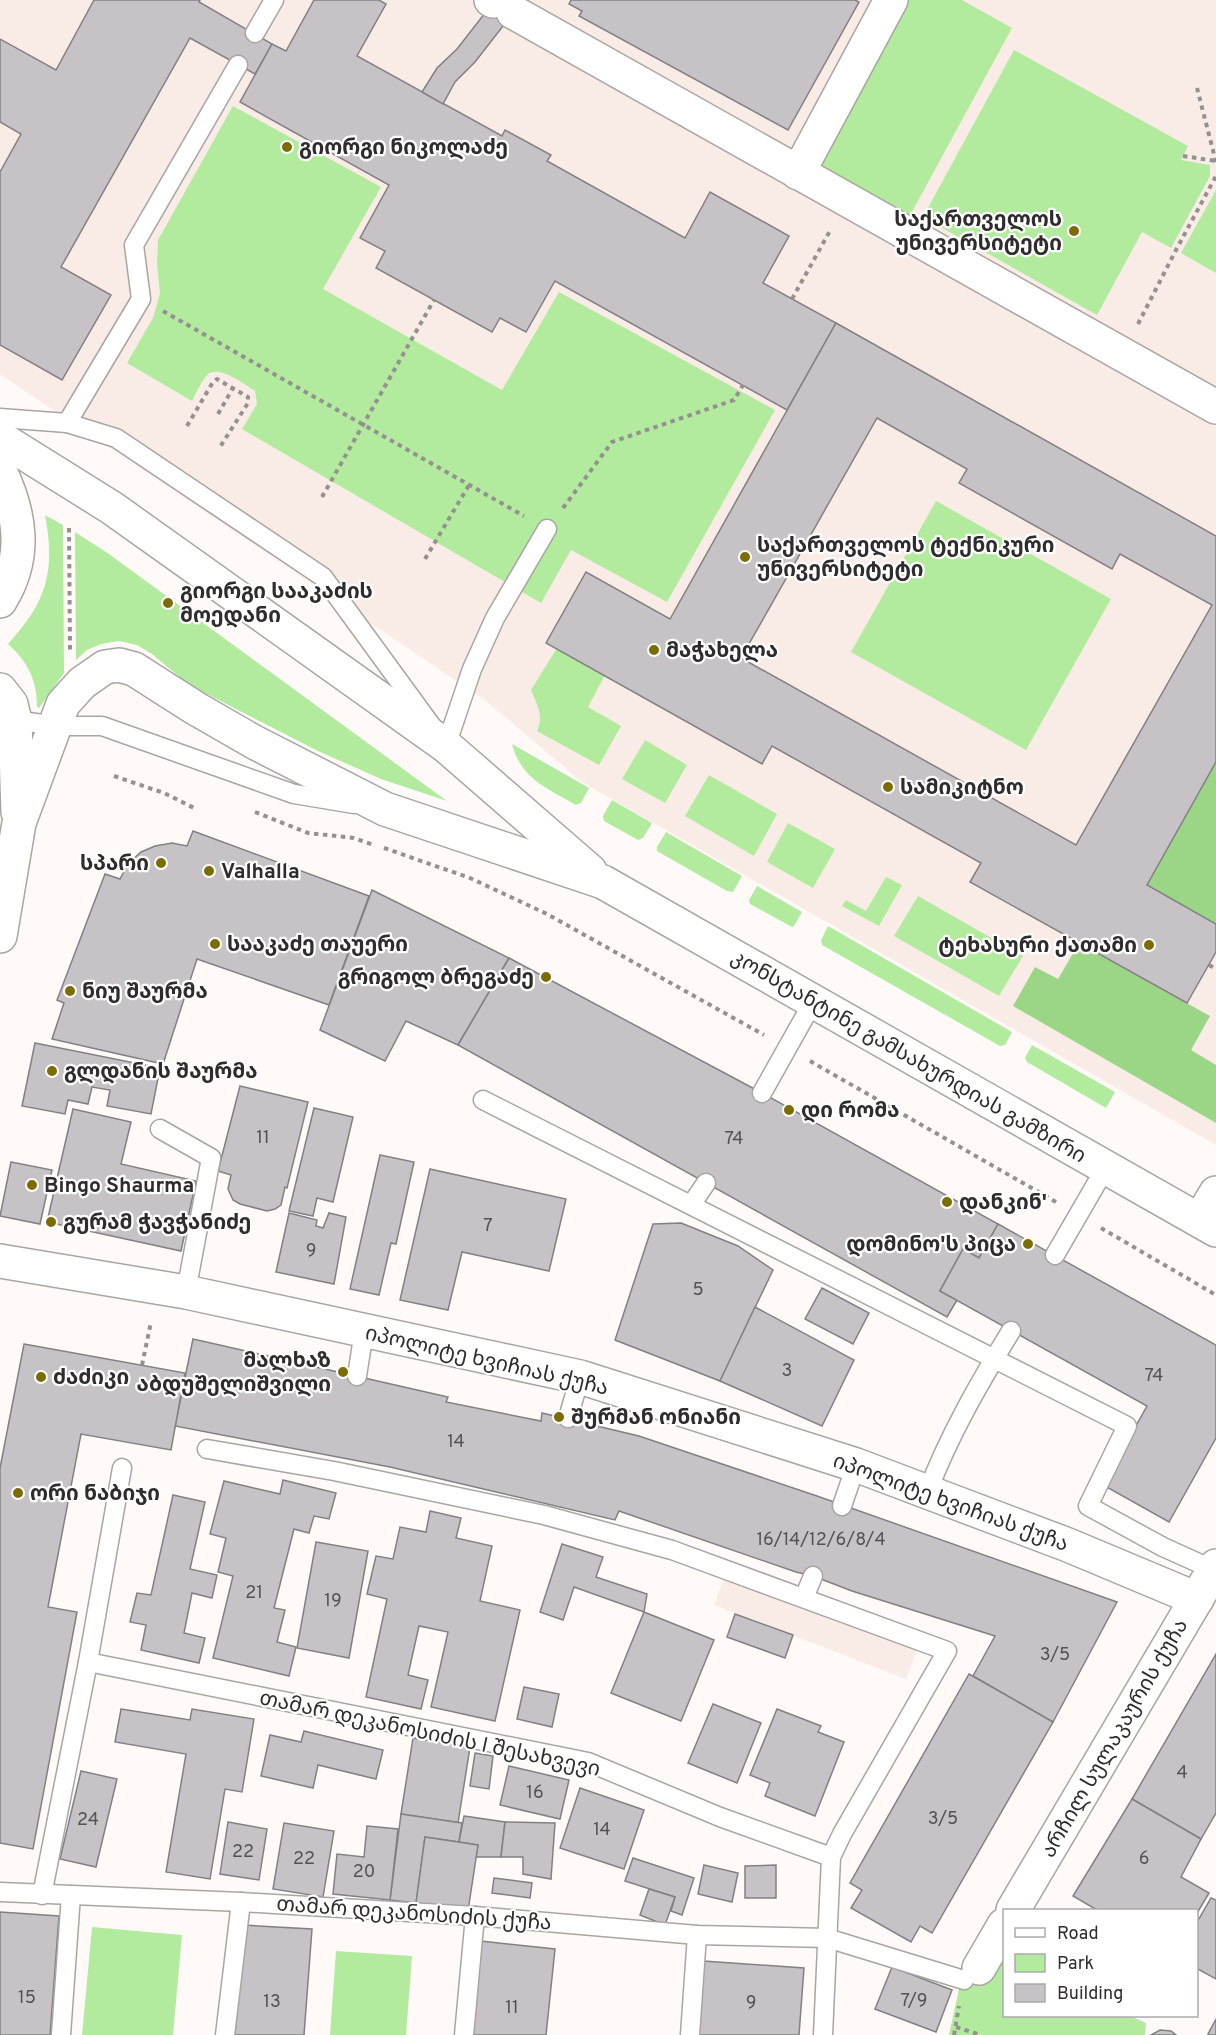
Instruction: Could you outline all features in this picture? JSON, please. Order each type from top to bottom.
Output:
[{"type":"street","points":[[798,173],[885,2]]},
{"type":"street","points":[[499,4],[1216,407]]},
{"type":"street","points":[[0,438],[112,508],[446,746],[603,882]]},
{"type":"street","points":[[0,471],[14,508],[18,542],[17,562],[10,585],[0,601]]},
{"type":"street","points":[[0,936],[19,823],[63,704],[82,683],[105,667],[118,665],[134,669],[254,742],[386,809],[603,882]]},
{"type":"street","points":[[0,690],[11,704],[8,719],[15,766],[19,823]]},
{"type":"street","name":"კონსტანტინე გამსახურდიას გამზირი","points":[[603,882],[1106,1167],[1211,1214]]},
{"type":"street","name":"იპოლიტე ხვიჩიას ქუჩა","points":[[0,1261],[186,1292],[580,1377],[856,1465],[1079,1550],[1197,1599]]},
{"type":"street","name":"არჩილ სულაკაურის ქუჩა","points":[[1014,1909],[1215,1568]]},
{"type":"street","points":[[972,1974],[1003,1928]]},
{"type":"lane","points":[[255,33],[274,0]]},
{"type":"lane","points":[[67,423],[141,299],[134,245],[238,65]]},
{"type":"lane","points":[[0,418],[67,423],[116,438],[323,577],[446,746]]},
{"type":"lane","points":[[446,746],[472,669],[495,618],[547,529]]},
{"type":"lane","points":[[8,719],[56,726],[102,726],[294,794],[386,809]]},
{"type":"lane","points":[[762,1093],[813,1002]]},
{"type":"lane","points":[[483,1100],[1127,1426],[1088,1506],[1163,1547],[1215,1568]]},
{"type":"lane","points":[[160,1129],[211,1158],[186,1292]]},
{"type":"lane","points":[[1055,1255],[1106,1167]]},
{"type":"lane","points":[[691,1205],[706,1183]]},
{"type":"lane","points":[[357,1376],[364,1331]]},
{"type":"lane","points":[[928,1491],[936,1468],[974,1392],[1011,1331]]},
{"type":"lane","points":[[568,1418],[580,1377]]},
{"type":"lane","points":[[207,1449],[336,1464],[546,1510],[672,1550],[947,1651],[842,1833],[831,1857],[823,2035]]},
{"type":"lane","points":[[842,1506],[856,1465]]},
{"type":"lane","points":[[42,1895],[88,1662],[122,1468]]},
{"type":"lane","points":[[804,1598],[813,1576]]},
{"type":"lane","name":"თამარ დეკანოსიძის I შესახვევი","points":[[88,1662],[588,1762],[720,1817],[831,1857]]},
{"type":"lane","name":"თამარ დეკანოსიძის ქუჩა","points":[[0,1892],[241,1902],[476,1916],[697,1935],[827,1938]]},
{"type":"lane","points":[[61,2035],[71,1895]]},
{"type":"lane","points":[[225,2035],[241,1902]]},
{"type":"lane","points":[[464,2035],[476,1916]]},
{"type":"lane","points":[[690,2035],[697,1935]]},
{"type":"lane","points":[[827,1938],[972,1974]]},
{"type":"path","points":[[1183,156],[1216,162],[1197,88]]},
{"type":"path","points":[[1123,354],[1216,176]]},
{"type":"path","points":[[792,299],[848,199]]},
{"type":"path","points":[[141,299],[547,529],[612,442],[734,400],[743,385]]},
{"type":"path","points":[[322,497],[434,300]]},
{"type":"path","points":[[186,426],[217,379],[248,397],[248,403],[220,447]]},
{"type":"path","points":[[218,414],[233,388]]},
{"type":"path","points":[[425,559],[469,485]]},
{"type":"path","points":[[69,528],[70,654]]},
{"type":"path","points":[[114,776],[164,793],[194,808]]},
{"type":"path","points":[[252,811],[308,834],[354,838],[471,878],[548,914],[788,1048],[1216,1295]]},
{"type":"path","points":[[1209,965],[1216,969]]},
{"type":"path","points":[[142,1365],[152,1322]]},
{"type":"path","points":[[956,2027],[981,2035]]},
{"type":"shaded area","name":"საქართველოს ტექნიკური უნივერსიტეტი","points":[[0,0],[1216,0],[1216,1145],[582,782],[485,700],[0,374]]},
{"type":"shaded area","points":[[727,1570],[919,1645],[906,1679],[714,1605]]},
{"type":"green space","points":[[906,0],[962,0],[1012,28],[907,221],[813,169]]},
{"type":"green space","points":[[1014,50],[1188,146],[1181,160],[1210,165],[1210,176],[1171,248],[1142,232],[1097,315],[923,217]]},
{"type":"green space","points":[[233,106],[381,187],[323,289],[502,390],[559,292],[775,410],[667,602],[571,550],[541,603],[242,429],[257,404],[255,391],[238,380],[224,373],[212,372],[207,375],[192,401],[127,363],[153,318],[160,293],[157,265],[158,240]]},
{"type":"green space","points":[[1216,190],[1216,273],[1181,253]]},
{"type":"green space","points":[[936,501],[1111,599],[1026,750],[851,652]]},
{"type":"green space","points":[[45,515],[63,525],[64,673],[39,708],[30,672],[8,644],[31,614],[45,586],[49,554]]},
{"type":"green space","points":[[75,532],[109,554],[447,801],[381,779],[318,751],[201,691],[137,645],[119,641],[101,644],[87,650],[76,660]]},
{"type":"green space","points":[[557,648],[605,675],[588,707],[621,726],[599,765],[537,731],[540,715],[531,690]]},
{"type":"green space","points":[[645,740],[687,765],[665,803],[622,779]]},
{"type":"green space","points":[[512,744],[589,788],[581,803],[576,805],[536,781],[522,766]]},
{"type":"green space","points":[[1216,762],[1216,924],[1147,885]]},
{"type":"green space","points":[[709,775],[777,814],[754,856],[685,816]]},
{"type":"green space","points":[[612,800],[652,823],[643,838],[638,840],[604,821],[603,816]]},
{"type":"green space","points":[[788,823],[835,849],[813,888],[767,862]]},
{"type":"green space","points":[[666,832],[742,876],[733,892],[727,891],[657,851]]},
{"type":"green space","points":[[886,877],[902,885],[879,926],[842,906],[846,900],[866,911]]},
{"type":"green space","points":[[757,886],[802,912],[794,926],[750,904],[749,900]]},
{"type":"green space","points":[[918,896],[1023,956],[999,996],[894,936]]},
{"type":"green space","points":[[828,926],[1012,1032],[1005,1045],[1000,1046],[822,945],[821,940]]},
{"type":"green space","points":[[1079,943],[1210,1016],[1191,1050],[1216,1065],[1216,1123],[1013,1006],[1035,967],[1058,979]]},
{"type":"green space","points":[[1032,1045],[1115,1092],[1106,1108],[1027,1062],[1025,1058]]},
{"type":"green space","points":[[92,1927],[182,1935],[173,2035],[82,2035]]},
{"type":"green space","points":[[336,1951],[412,1956],[406,2035],[330,2035]]},
{"type":"green space","points":[[1003,1959],[1003,2017],[1132,2017],[1146,2023],[1145,2035],[949,2035],[959,1989]]},
{"type":"building","points":[[94,0],[200,0],[199,2],[272,44],[255,74],[190,38],[61,267],[111,295],[62,380],[0,345],[0,172],[21,134],[0,122],[0,39],[56,70]]},
{"type":"building","points":[[314,0],[379,0],[386,4],[357,56],[502,136],[505,130],[551,155],[547,161],[685,238],[710,192],[789,236],[763,283],[836,323],[787,410],[555,281],[526,332],[500,318],[492,332],[376,268],[385,251],[360,238],[389,185],[240,102],[272,44],[286,51]]},
{"type":"building","points":[[571,0],[855,0],[859,2],[788,130],[579,16],[582,11],[569,4]]},
{"type":"building","points":[[485,13],[510,17],[475,62],[455,82],[443,104],[422,92],[437,68],[457,49]]},
{"type":"building","points":[[836,323],[1216,536],[1216,762],[1147,885],[1216,924],[1216,952],[1187,1003],[970,882],[981,863],[772,746],[762,764],[546,643],[586,572],[670,619]],"holes":[[[877,418],[967,469],[959,483],[1112,569],[1120,554],[1212,605],[1076,845],[741,658]]]},
{"type":"building","name":"სააკაძე თაუერი","points":[[193,831],[369,896],[329,1005],[197,959],[163,1064],[52,1039],[64,1003],[57,1000],[105,874],[120,879],[128,864],[141,852],[155,846],[172,843],[187,846]]},
{"type":"building","points":[[372,890],[509,958],[458,1045],[406,1021],[385,1061],[320,1030]]},
{"type":"building","points":[[509,958],[762,1093],[998,1224],[979,1258],[963,1249],[940,1291],[957,1300],[947,1317],[458,1045]]},
{"type":"building","points":[[35,1043],[160,1068],[151,1114],[107,1106],[110,1090],[92,1087],[88,1104],[68,1100],[65,1114],[22,1106]]},
{"type":"building","points":[[240,1086],[308,1102],[281,1205],[267,1211],[233,1200],[228,1189],[231,1175],[218,1171]]},
{"type":"building","points":[[314,1108],[353,1117],[333,1202],[317,1198],[313,1216],[289,1211]]},
{"type":"building","points":[[73,1109],[131,1122],[121,1164],[196,1181],[181,1251],[47,1222]]},
{"type":"building","points":[[380,1155],[414,1162],[396,1244],[391,1243],[379,1295],[350,1289]]},
{"type":"building","points":[[11,1162],[52,1170],[40,1224],[0,1216]]},
{"type":"building","points":[[430,1169],[566,1199],[549,1271],[462,1252],[448,1310],[400,1300]]},
{"type":"building","points":[[289,1213],[317,1220],[316,1226],[323,1228],[329,1213],[346,1217],[334,1284],[276,1272]]},
{"type":"building","points":[[681,1223],[738,1246],[773,1270],[720,1381],[615,1340],[653,1224]]},
{"type":"building","points":[[998,1224],[1216,1345],[1216,1438],[1169,1522],[1103,1485],[1147,1406],[940,1291],[963,1249],[979,1258]]},
{"type":"building","points":[[822,1288],[869,1313],[853,1344],[805,1319]]},
{"type":"building","points":[[755,1307],[854,1360],[822,1426],[720,1381]]},
{"type":"building","points":[[193,1339],[448,1397],[446,1402],[541,1421],[542,1413],[639,1436],[1117,1602],[1053,1722],[973,1676],[995,1636],[852,1591],[619,1511],[615,1520],[390,1467],[175,1426]]},
{"type":"building","points":[[24,1344],[185,1373],[171,1450],[81,1434],[48,1607],[77,1612],[33,1849],[0,1843],[0,1468]]},
{"type":"building","points":[[283,1480],[336,1493],[329,1519],[314,1516],[309,1533],[294,1529],[274,1608],[285,1610],[277,1642],[296,1647],[289,1676],[213,1658],[233,1576],[218,1572],[226,1538],[210,1534],[224,1481],[280,1494]]},
{"type":"building","points":[[173,1495],[205,1502],[190,1569],[217,1575],[212,1598],[192,1593],[184,1633],[205,1638],[199,1663],[141,1650],[146,1625],[130,1622],[137,1593],[151,1595]]},
{"type":"building","points":[[430,1511],[461,1518],[456,1538],[492,1546],[480,1601],[520,1610],[495,1721],[431,1707],[448,1632],[419,1626],[408,1675],[428,1680],[421,1709],[366,1697],[387,1599],[367,1594],[376,1556],[393,1559],[400,1527],[426,1532]]},
{"type":"building","points":[[316,1542],[368,1551],[349,1658],[297,1648]]},
{"type":"building","points":[[562,1544],[603,1557],[596,1577],[647,1594],[644,1612],[574,1587],[563,1620],[540,1612]]},
{"type":"building","points":[[644,1612],[714,1640],[681,1721],[611,1693]]},
{"type":"building","points":[[735,1614],[793,1635],[785,1658],[727,1637]]},
{"type":"building","points":[[1216,1654],[1216,1813],[1201,1839],[1132,1799]]},
{"type":"building","points":[[969,1674],[1053,1722],[932,1933],[920,1926],[911,1942],[851,1908],[862,1890],[850,1883]]},
{"type":"building","points":[[524,1687],[559,1694],[552,1727],[517,1719]]},
{"type":"building","points":[[713,1704],[761,1723],[737,1783],[688,1763]]},
{"type":"building","points":[[121,1709],[190,1720],[192,1709],[254,1719],[242,1792],[225,1789],[210,1879],[166,1872],[186,1754],[115,1742]]},
{"type":"building","points":[[777,1709],[821,1726],[818,1732],[844,1742],[815,1816],[765,1796],[770,1783],[750,1775]]},
{"type":"building","points":[[304,1731],[383,1750],[376,1779],[318,1765],[313,1788],[261,1776],[270,1735],[301,1742]]},
{"type":"building","points":[[413,1738],[470,1747],[458,1823],[401,1814]]},
{"type":"building","points":[[475,1753],[493,1756],[489,1789],[470,1786]]},
{"type":"building","points":[[509,1766],[569,1780],[560,1819],[500,1805]]},
{"type":"building","points":[[81,1771],[117,1779],[96,1867],[60,1859]]},
{"type":"building","points":[[580,1788],[644,1810],[624,1869],[560,1848]]},
{"type":"building","points":[[1132,1799],[1201,1839],[1181,1877],[1209,1893],[1198,1912],[1198,1909],[1095,1909],[1073,1896]]},
{"type":"building","points":[[401,1814],[462,1823],[459,1842],[425,1837],[416,1903],[390,1900]]},
{"type":"building","points":[[464,1816],[505,1822],[501,1857],[476,1857],[478,1845],[459,1842]]},
{"type":"building","points":[[228,1822],[267,1829],[259,1880],[220,1874]]},
{"type":"building","points":[[505,1822],[555,1823],[551,1879],[523,1874],[523,1857],[501,1857]]},
{"type":"building","points":[[284,1823],[334,1831],[323,1897],[273,1889]]},
{"type":"building","points":[[367,1826],[398,1829],[390,1900],[333,1894],[337,1854],[364,1857]]},
{"type":"building","points":[[425,1837],[478,1845],[468,1911],[416,1903]]},
{"type":"building","points":[[633,1858],[694,1878],[682,1915],[671,1911],[675,1897],[625,1881]]},
{"type":"building","points":[[704,1865],[738,1873],[732,1902],[698,1894]]},
{"type":"building","points":[[776,1865],[776,1898],[745,1898],[745,1866]]},
{"type":"building","points":[[494,1878],[532,1883],[530,1898],[492,1893]]},
{"type":"building","points":[[649,1889],[675,1897],[665,1925],[640,1915]]},
{"type":"building","points":[[1211,1898],[1216,1900],[1216,1979],[1198,1969],[1198,1921]]},
{"type":"building","points":[[0,1912],[59,1916],[50,2035],[0,2035]]},
{"type":"building","points":[[243,1925],[312,1929],[304,2035],[235,2035]]},
{"type":"building","points":[[481,1941],[555,1949],[546,2035],[472,2035]]},
{"type":"building","points":[[703,1961],[804,1968],[799,2035],[699,2035]]},
{"type":"building","points":[[892,1967],[952,1990],[936,2032],[875,2009]]},
{"type":"building","points":[[1216,2019],[1216,2035],[1210,2035],[1208,2034]]},
{"type":"building","points":[[1160,2030],[1171,2031],[1176,2035],[1151,2035]]},
{"type":"place","name":"გიორგი ნიკოლაძე","points":[[287,147]]},
{"type":"place","name":"საქართველოს უნივერსიტეტი","points":[[1074,231]]},
{"type":"place","name":"საქართველოს ტექნიკური უნივერსიტეტი","points":[[745,557]]},
{"type":"place","name":"გიორგი სააკაძის მოედანი","points":[[168,603]]},
{"type":"place","name":"მაჭახელა","points":[[654,650]]},
{"type":"place","name":"სამიკიტნო","points":[[888,787]]},
{"type":"place","name":"სპარი","points":[[161,863]]},
{"type":"place","name":"Valhalla","points":[[209,871]]},
{"type":"place","name":"სააკაძე თაუერი","points":[[215,944]]},
{"type":"place","name":"ტეხასური ქათამი","points":[[1149,945]]},
{"type":"place","name":"გრიგოლ ბრეგაძე","points":[[546,977]]},
{"type":"place","name":"ნიუ შაურმა","points":[[70,991]]},
{"type":"place","name":"გლდანის შაურმა","points":[[52,1071]]},
{"type":"place","name":"დი რომა","points":[[789,1110]]},
{"type":"place","name":"Bingo Shaurma","points":[[32,1185]]},
{"type":"place","name":"დანკინ'","points":[[947,1202]]},
{"type":"place","name":"გურამ ჭავჭანიძე","points":[[51,1222]]},
{"type":"place","name":"დომინო'ს პიცა","points":[[1028,1244]]},
{"type":"place","name":"მალხაზ აბდუშელიშვილი","points":[[343,1372]]},
{"type":"place","name":"ძაძიკი","points":[[41,1377]]},
{"type":"place","name":"შურმან ონიანი","points":[[559,1417]]},
{"type":"place","name":"ორი ნაბიჯი","points":[[18,1493]]}]
